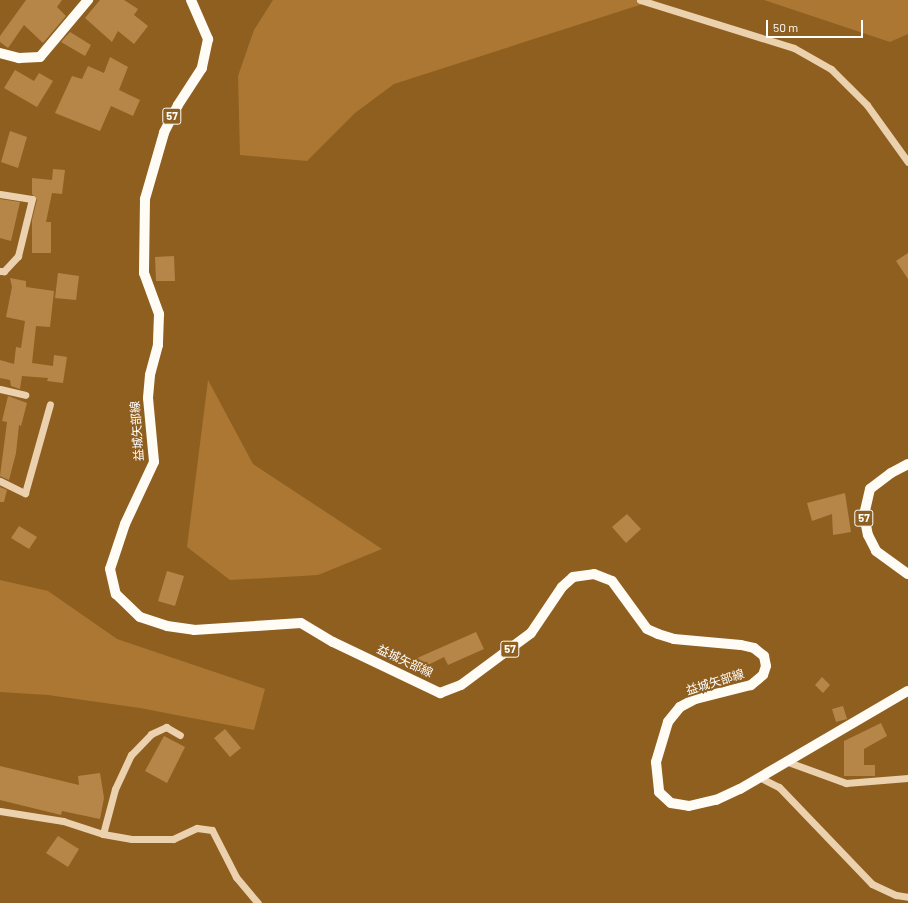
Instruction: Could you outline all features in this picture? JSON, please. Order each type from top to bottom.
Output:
[{"type":"main road","points":[[0,53],[19,58],[40,57],[88,0]]},
{"type":"main road","name":"益城矢部線","points":[[191,0],[208,39],[202,68],[178,105],[164,133],[145,199],[144,273],[159,314],[158,345],[150,375],[148,398],[154,462],[125,524],[110,569],[116,594],[140,617],[167,626],[194,630],[301,623],[333,642],[440,693],[461,685],[531,633],[562,587],[573,577],[594,574],[612,581],[647,629],[658,634],[674,638],[741,645],[754,648],[764,656],[766,666],[762,676],[751,685],[695,699],[680,707],[668,722],[656,762],[659,792],[671,803],[689,806],[716,800],[761,778],[908,691]]},
{"type":"main road","name":"57","points":[[908,464],[891,473],[870,489],[864,515],[868,535],[876,551],[908,574]]},
{"type":"street","points":[[640,0],[794,48],[831,69],[867,105],[908,162]]},
{"type":"street","points":[[0,194],[32,199],[18,256],[4,271],[0,271]]},
{"type":"street","points":[[0,389],[25,395]]},
{"type":"street","points":[[0,481],[25,493],[50,404]]},
{"type":"street","points":[[103,834],[115,789],[131,755],[150,734],[166,727],[180,735]]},
{"type":"street","points":[[788,762],[846,783],[908,778]]},
{"type":"street","points":[[761,778],[779,787],[872,884],[896,895],[908,897]]},
{"type":"street","points":[[0,811],[63,821],[103,834],[132,839],[173,839],[197,828],[212,830],[236,877],[258,903]]},
{"type":"shaded area","points":[[273,0],[655,0],[394,84],[355,113],[307,161],[240,155],[238,76],[254,30]]},
{"type":"shaded area","points":[[764,0],[908,0],[908,34],[890,42]]},
{"type":"shaded area","points":[[208,380],[253,464],[382,549],[318,575],[230,580],[187,547]]},
{"type":"shaded area","points":[[0,580],[48,591],[117,639],[265,689],[254,730],[140,708],[48,695],[0,692]]},
{"type":"building","points":[[26,0],[62,0],[57,7],[66,16],[43,43],[24,25],[8,48],[0,42],[0,36]]},
{"type":"building","points":[[100,0],[124,0],[138,9],[134,15],[148,26],[134,44],[118,31],[112,42],[85,18]]},
{"type":"building","points":[[70,32],[91,45],[85,56],[61,42]]},
{"type":"building","points":[[110,57],[128,67],[119,90],[140,100],[133,116],[111,106],[100,131],[55,113],[72,76],[82,79],[88,66],[104,73]]},
{"type":"building","points":[[15,70],[34,81],[39,73],[53,81],[37,107],[4,88]]},
{"type":"building","points":[[10,131],[27,137],[18,168],[1,162]]},
{"type":"building","points":[[53,169],[65,170],[62,194],[52,193],[46,222],[51,222],[51,253],[32,253],[32,220],[37,200],[32,194],[32,178],[52,180]]},
{"type":"building","points":[[0,199],[20,202],[11,241],[0,238]]},
{"type":"building","points":[[908,253],[908,279],[896,261]]},
{"type":"building","points":[[174,256],[175,281],[156,281],[155,257]]},
{"type":"building","points":[[58,273],[79,276],[76,300],[55,298]]},
{"type":"building","points":[[10,278],[26,281],[26,287],[54,291],[50,327],[36,326],[32,363],[53,366],[54,355],[67,357],[63,383],[47,381],[48,378],[22,376],[20,389],[11,386],[10,380],[0,378],[0,360],[14,364],[16,347],[21,348],[25,321],[6,317],[12,287]]},
{"type":"building","points":[[8,396],[27,403],[21,426],[19,425],[16,453],[9,480],[0,476],[7,422],[2,421]]},
{"type":"building","points":[[0,487],[7,490],[4,502],[0,502]]},
{"type":"building","points":[[845,493],[851,532],[833,535],[832,514],[812,521],[807,503]]},
{"type":"building","points":[[627,514],[641,529],[626,543],[612,527]]},
{"type":"building","points":[[19,526],[37,537],[29,549],[11,538]]},
{"type":"building","points":[[167,571],[184,576],[175,606],[158,601]]},
{"type":"building","points":[[476,632],[484,649],[448,665],[444,657],[420,669],[415,659]]},
{"type":"building","points":[[822,677],[830,685],[823,693],[815,685]]},
{"type":"building","points":[[843,706],[847,719],[836,722],[832,709]]},
{"type":"building","points":[[881,723],[887,736],[864,749],[864,765],[875,765],[875,776],[844,776],[844,741]]},
{"type":"building","points":[[225,729],[241,748],[230,757],[214,738]]},
{"type":"building","points":[[164,736],[185,747],[167,783],[145,771]]},
{"type":"building","points":[[0,766],[79,785],[78,776],[100,773],[104,798],[100,819],[62,811],[61,815],[0,800]]},
{"type":"building","points":[[58,836],[79,849],[68,867],[46,853]]}]
